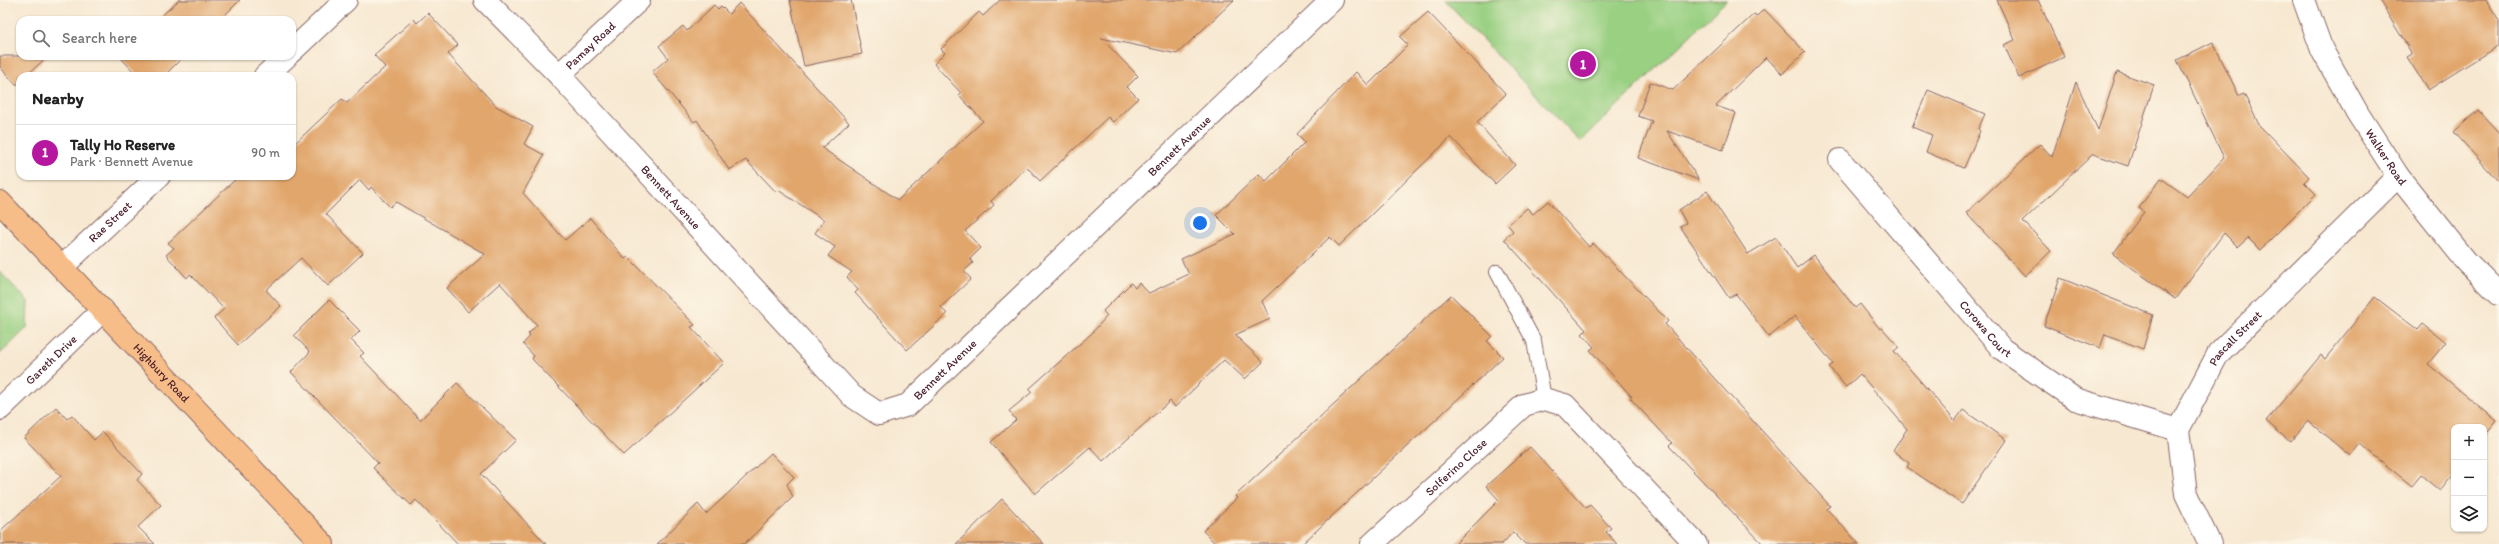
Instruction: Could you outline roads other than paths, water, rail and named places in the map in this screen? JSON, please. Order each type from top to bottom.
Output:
[{"type":"main road","name":"Highbury Road","points":[[0,202],[323,544]]},
{"type":"street","points":[[296,47],[346,0]]},
{"type":"street","name":"Bennett Avenue","points":[[485,0],[560,75],[852,396],[879,414],[908,405],[1332,0]]},
{"type":"street","name":"Pamay Road","points":[[560,75],[639,0]]},
{"type":"street","name":"Walker Road","points":[[2304,0],[2322,50],[2358,114],[2398,176],[2466,261],[2499,294]]},
{"type":"street","points":[[269,72],[283,60]]},
{"type":"street","name":"Corowa Court","points":[[1840,160],[2002,349],[2075,399],[2178,430]]},
{"type":"street","name":"Pascall Street","points":[[2178,430],[2218,354],[2398,176]]},
{"type":"street","name":"Rae Street","points":[[62,267],[155,180]]},
{"type":"street","name":"Gareth Drive","points":[[0,409],[103,310]]},
{"type":"street","points":[[1544,399],[1565,405],[1696,544]]},
{"type":"street","name":"Solferino Close","points":[[1372,544],[1524,405],[1544,399]]},
{"type":"street","points":[[2178,430],[2186,494],[2210,544]]},
{"type":"lane","points":[[1497,272],[1534,341],[1544,399]]},
{"type":"place","name":"Tally Ho Reserve","points":[[1583,64]]}]
